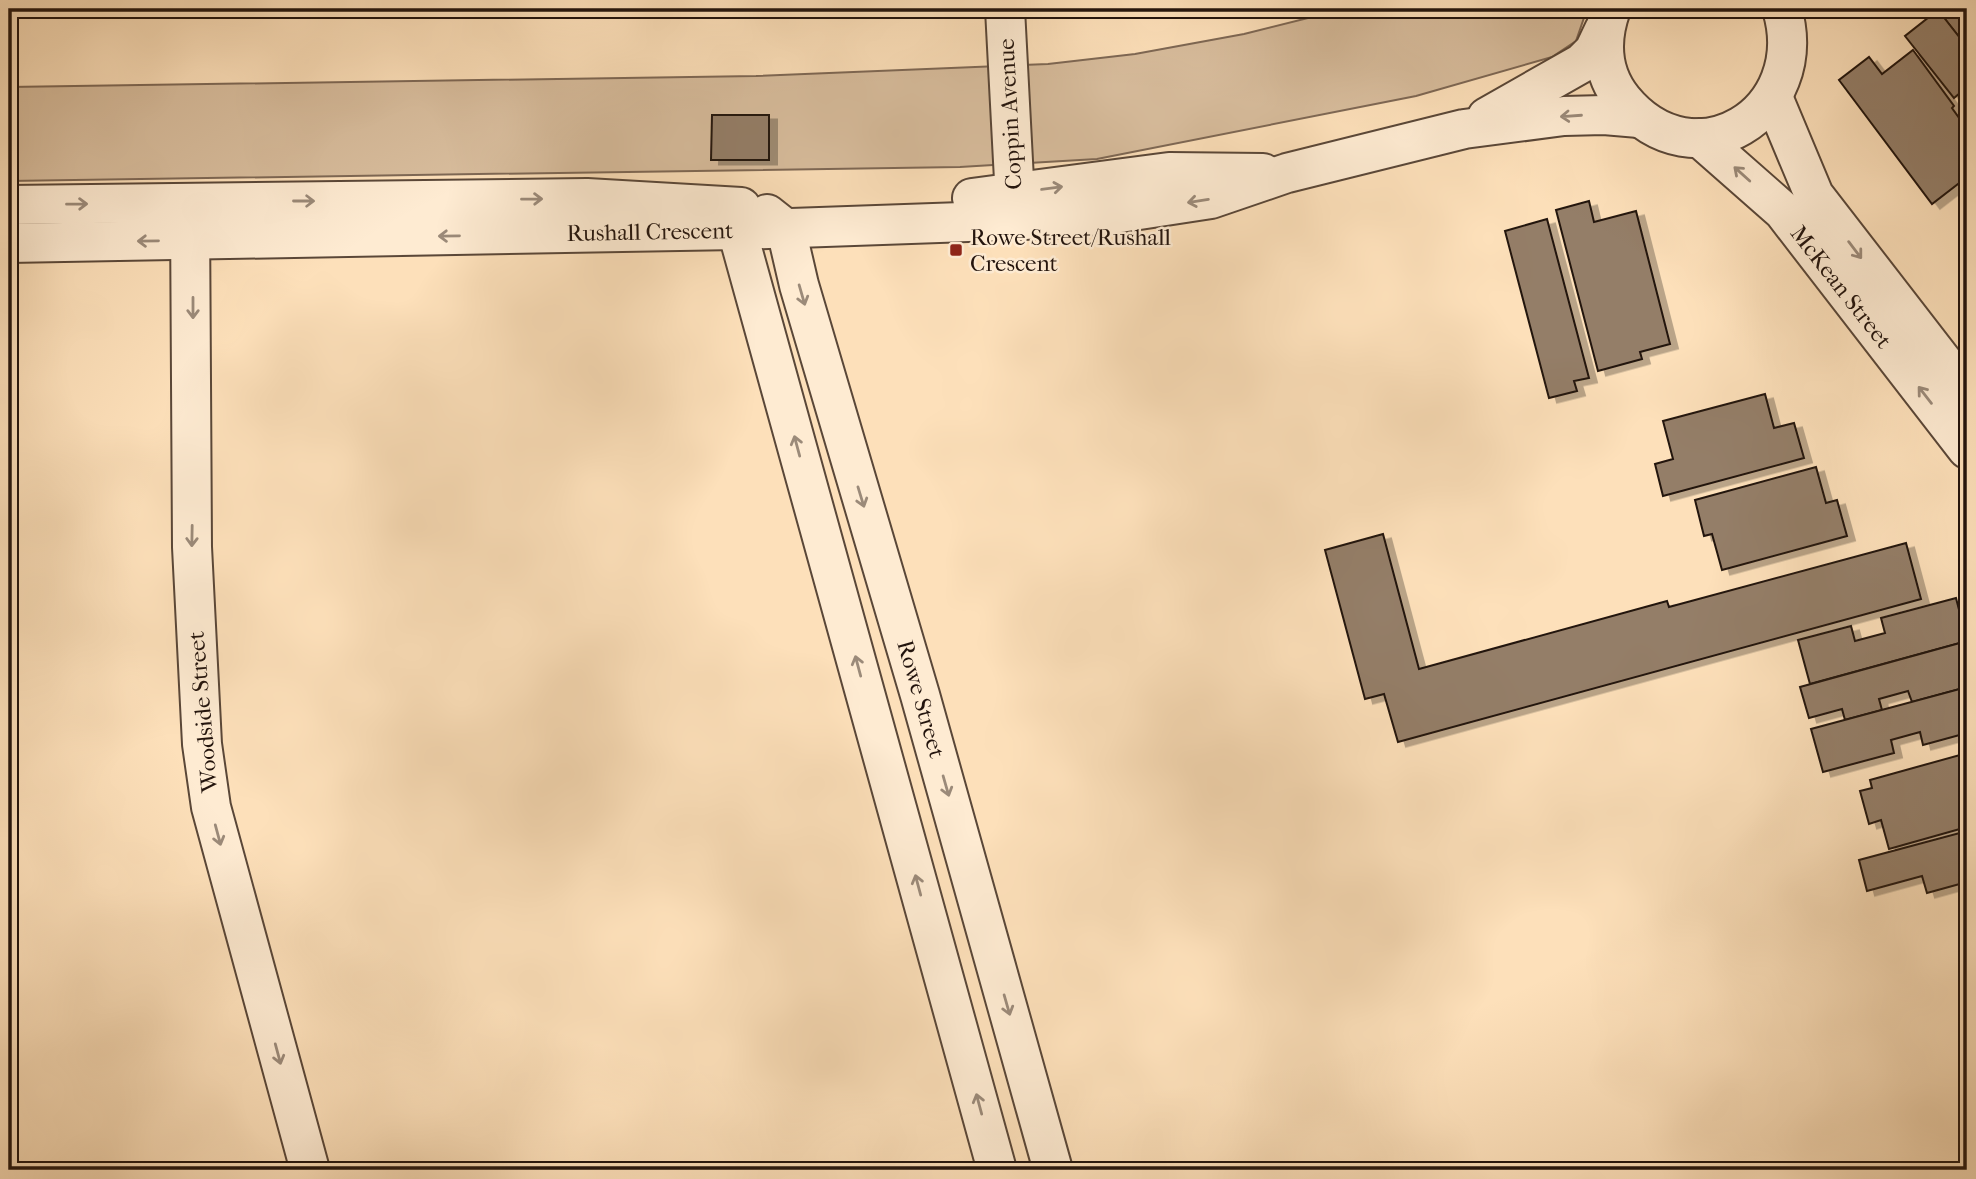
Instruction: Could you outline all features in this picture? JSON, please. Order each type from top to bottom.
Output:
[{"type":"street","name":"Coppin Avenue","points":[[1005,9],[1015,207]]},
{"type":"street","points":[[1607,19],[1604,61],[1611,80],[1639,118],[1675,135],[1700,138],[1728,132],[1753,118],[1773,97],[1784,75],[1789,51],[1790,14]]},
{"type":"street","name":"Rushall Crescent","points":[[1464,129],[1582,63],[1594,51],[1607,19]]},
{"type":"street","name":"McKean Street","points":[[1773,97],[1814,195],[1967,393]]},
{"type":"street","name":"Rushall Crescent","points":[[9,243],[761,222],[1015,207],[1113,214],[1211,199],[1287,173],[1464,129],[1564,116],[1604,114],[1639,118]]},
{"type":"street","name":"McKean Street","points":[[1700,138],[1783,211],[1967,449]]},
{"type":"street","name":"Rushall Crescent","points":[[9,205],[587,198],[761,222]]},
{"type":"street","name":"Woodside Street","points":[[189,202],[192,547],[202,744],[211,807],[310,1170]]},
{"type":"street","points":[[761,222],[997,1170]]},
{"type":"street","name":"Rowe Street","points":[[761,222],[799,285],[920,695],[1053,1170]]},
{"type":"shaded area","points":[[1344,9],[1587,9],[1576,41],[1552,57],[1416,96],[1097,159],[960,167],[9,181],[9,87],[756,76],[1048,64],[1135,54],[1244,34]]},
{"type":"building","points":[[1967,9],[1967,47],[1938,10]]},
{"type":"building","points":[[1938,10],[1967,47],[1967,103],[1960,93],[1954,98],[1905,36]]},
{"type":"building","points":[[1913,50],[1954,106],[1952,108],[1967,129],[1967,177],[1932,204],[1839,80],[1869,57],[1882,74]]},
{"type":"building","points":[[712,115],[769,115],[769,160],[711,160]]},
{"type":"building","points":[[1589,201],[1594,222],[1636,211],[1670,344],[1640,352],[1642,359],[1598,371],[1556,210]]},
{"type":"building","points":[[1547,219],[1589,378],[1574,381],[1577,391],[1549,398],[1505,231]]},
{"type":"building","points":[[1765,394],[1774,428],[1794,423],[1804,458],[1663,496],[1655,464],[1673,459],[1663,421]]},
{"type":"building","points":[[1816,467],[1826,503],[1837,500],[1847,536],[1722,570],[1712,534],[1704,536],[1695,500]]},
{"type":"building","points":[[1383,534],[1419,669],[1667,601],[1669,607],[1906,543],[1921,599],[1398,742],[1384,694],[1365,699],[1325,550]]},
{"type":"building","points":[[1956,598],[1967,641],[1810,684],[1798,640],[1851,626],[1855,641],[1885,633],[1881,618]]},
{"type":"building","points":[[1967,641],[1967,687],[1912,702],[1908,691],[1879,699],[1882,710],[1845,720],[1842,709],[1809,718],[1800,687]]},
{"type":"building","points":[[1967,687],[1967,733],[1923,745],[1920,732],[1891,740],[1894,753],[1823,772],[1811,729]]},
{"type":"building","points":[[1967,753],[1967,827],[1889,849],[1881,820],[1869,824],[1860,791],[1872,788],[1870,780]]},
{"type":"building","points":[[1967,831],[1967,882],[1927,893],[1922,876],[1867,891],[1859,860]]},
{"type":"place","name":"Rowe Street/Rushall Crescent","points":[[956,250]]}]
